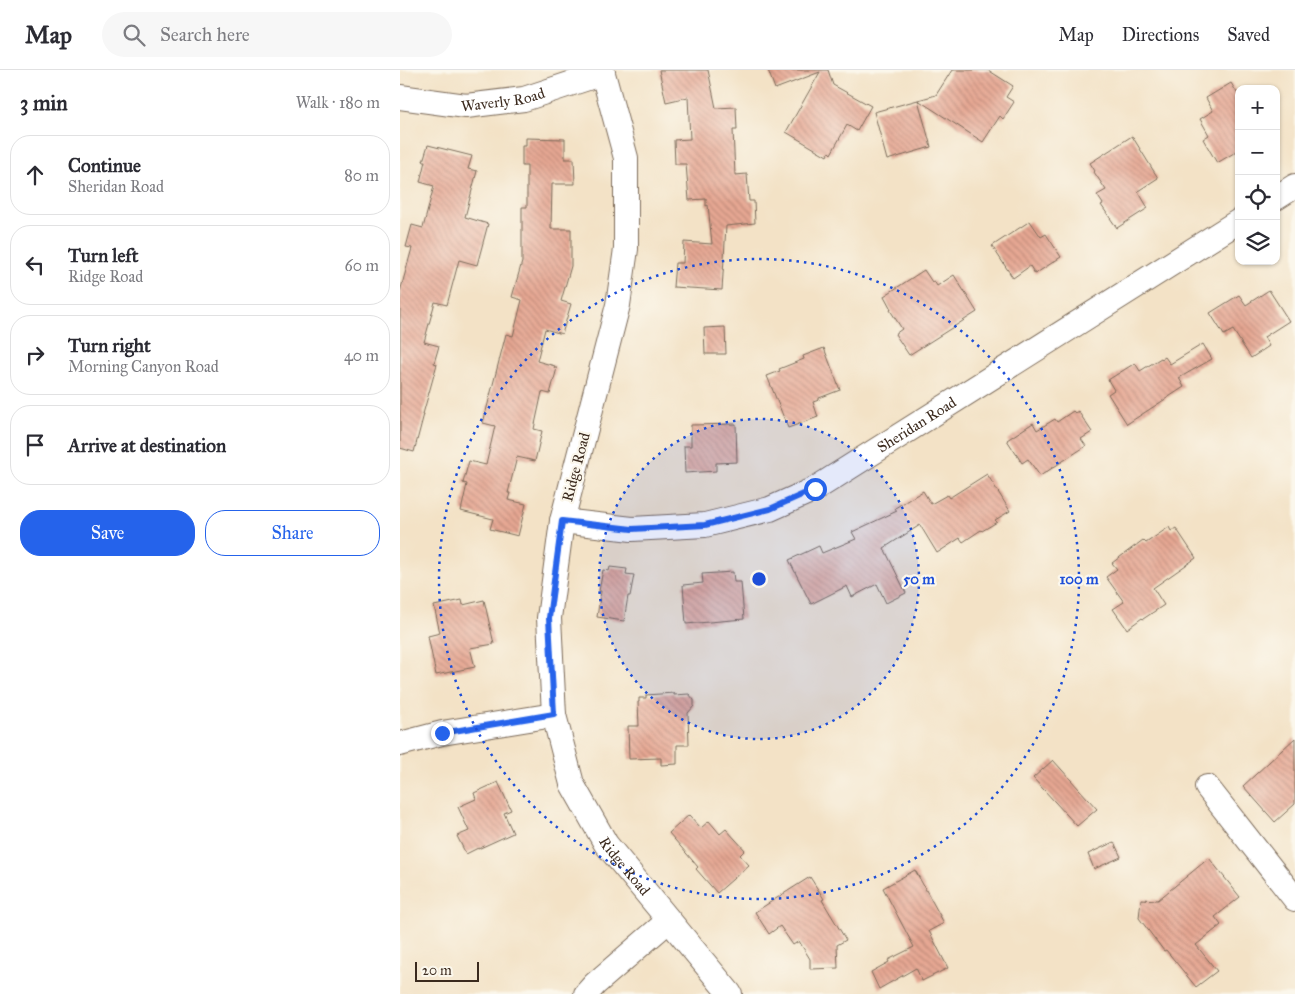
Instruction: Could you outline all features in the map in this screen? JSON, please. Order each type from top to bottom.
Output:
[{"type":"street","name":"Waverly Road","points":[[400,97],[466,106],[476,105],[524,99],[602,72]]},
{"type":"street","name":"Ridge Road","points":[[602,72],[626,158],[626,250],[618,305],[562,521],[549,618],[554,714],[572,784],[606,844],[730,994]]},
{"type":"street","points":[[1280,195],[1295,186]]},
{"type":"street","name":"Sheridan Road","points":[[562,521],[632,529],[705,525],[770,509],[815,489],[1235,225]]},
{"type":"street","points":[[400,744],[442,733],[554,714]]},
{"type":"street","points":[[1207,787],[1295,899]]},
{"type":"street","points":[[586,994],[668,921]]},
{"type":"building","points":[[659,70],[708,70],[716,108],[736,107],[737,130],[733,130],[735,175],[747,174],[749,201],[754,201],[755,223],[726,226],[722,290],[673,287],[675,263],[683,263],[684,242],[712,244],[706,199],[689,200],[686,164],[675,164],[674,140],[690,139],[688,97],[666,102]]},
{"type":"building","points":[[768,70],[828,70],[833,85],[871,106],[857,131],[847,125],[831,154],[829,152],[827,156],[786,132],[820,72],[775,89]]},
{"type":"building","points":[[952,70],[988,70],[1013,86],[1006,97],[1014,102],[1003,119],[1000,116],[983,142],[918,100],[936,95]]},
{"type":"building","points":[[1231,83],[1235,90],[1235,152],[1217,163],[1203,139],[1209,135],[1200,119],[1213,111],[1206,98]]},
{"type":"building","points":[[918,100],[931,147],[887,160],[874,112]]},
{"type":"building","points":[[1132,136],[1158,178],[1138,191],[1148,208],[1117,228],[1101,205],[1103,204],[1097,195],[1106,190],[1090,163]]},
{"type":"building","points":[[526,138],[565,139],[565,159],[574,159],[575,184],[552,184],[551,229],[571,229],[571,266],[561,301],[571,304],[562,334],[545,329],[537,361],[557,368],[550,394],[542,392],[534,429],[542,431],[535,461],[517,457],[508,493],[510,493],[508,500],[526,504],[518,536],[490,529],[493,519],[461,511],[467,484],[463,483],[469,461],[486,465],[495,426],[483,423],[506,334],[513,336],[522,300],[512,297],[522,262],[522,207],[527,207],[527,166],[522,166],[522,146],[526,146]]},
{"type":"building","points":[[428,145],[472,156],[468,169],[477,171],[465,217],[488,224],[477,265],[459,260],[447,305],[435,302],[424,342],[439,346],[434,363],[437,364],[414,452],[400,448],[400,292],[412,248],[406,247],[412,225],[423,228],[434,186],[420,182],[425,161],[423,161]]},
{"type":"building","points":[[1030,221],[1041,237],[1046,234],[1061,257],[1035,274],[1030,266],[1013,278],[992,246]]},
{"type":"building","points":[[924,270],[937,286],[954,275],[977,312],[909,355],[895,334],[902,329],[884,296]]},
{"type":"building","points":[[1269,290],[1289,321],[1264,337],[1269,346],[1251,358],[1233,330],[1224,335],[1210,313],[1239,295],[1246,305]]},
{"type":"building","points":[[725,327],[726,354],[705,354],[704,328]]},
{"type":"building","points":[[1203,344],[1212,359],[1179,378],[1184,387],[1127,424],[1108,394],[1114,390],[1108,380],[1135,363],[1140,371],[1165,357],[1170,364]]},
{"type":"building","points":[[824,348],[840,390],[813,402],[818,417],[788,428],[767,376],[804,359],[803,356]]},
{"type":"building","points":[[1073,411],[1075,413],[1078,411],[1092,432],[1081,439],[1086,446],[1040,476],[1028,459],[1022,463],[1007,440],[1033,423],[1037,430],[1055,419],[1057,422]]},
{"type":"building","points":[[736,424],[737,462],[716,463],[716,471],[685,473],[684,446],[691,446],[691,425]]},
{"type":"building","points":[[987,474],[1010,511],[995,520],[997,522],[963,542],[960,538],[937,553],[920,525],[884,548],[906,593],[886,603],[877,584],[852,597],[847,586],[811,604],[789,560],[819,546],[822,553],[856,539],[852,532],[897,511],[895,508],[923,491],[931,504],[947,495],[949,498]]},
{"type":"building","points":[[1169,527],[1171,531],[1176,528],[1196,558],[1153,588],[1164,605],[1127,629],[1113,609],[1124,602],[1106,577],[1117,569],[1112,563],[1143,540],[1146,543]]},
{"type":"building","points":[[610,567],[627,569],[626,574],[634,575],[624,621],[597,617],[603,570],[609,571]]},
{"type":"building","points":[[733,572],[734,582],[741,582],[744,619],[686,624],[683,585],[703,583],[702,574]]},
{"type":"building","points":[[462,600],[463,605],[484,600],[494,644],[470,648],[475,667],[436,675],[428,636],[440,633],[434,606]]},
{"type":"building","points":[[674,693],[674,695],[689,694],[694,700],[694,706],[688,713],[689,745],[677,745],[677,764],[661,765],[661,758],[629,759],[628,726],[639,726],[639,698],[646,698],[646,695]]},
{"type":"building","points":[[1295,738],[1295,804],[1275,822],[1243,786]]},
{"type":"building","points":[[1053,760],[1097,809],[1077,826],[1033,778]]},
{"type":"building","points":[[498,782],[511,810],[504,813],[513,833],[466,854],[457,836],[469,831],[458,807],[476,799],[474,793]]},
{"type":"building","points":[[689,815],[701,828],[709,821],[720,834],[726,829],[745,850],[740,855],[749,865],[717,893],[669,833]]},
{"type":"building","points":[[1114,842],[1121,857],[1094,869],[1088,854]]},
{"type":"building","points":[[1209,858],[1240,897],[1215,917],[1221,925],[1196,945],[1217,971],[1196,987],[1166,950],[1164,951],[1139,918],[1141,899],[1158,900]]},
{"type":"building","points":[[915,870],[944,923],[929,931],[948,968],[922,981],[916,968],[879,989],[871,972],[889,962],[888,960],[914,947],[883,888]]},
{"type":"building","points":[[810,877],[846,940],[837,945],[838,968],[810,969],[810,959],[799,941],[793,945],[780,926],[769,934],[755,912]]},
{"type":"route","points":[[442,733],[554,714],[549,618],[562,521],[632,529],[705,525],[770,509],[815,489]]}]
